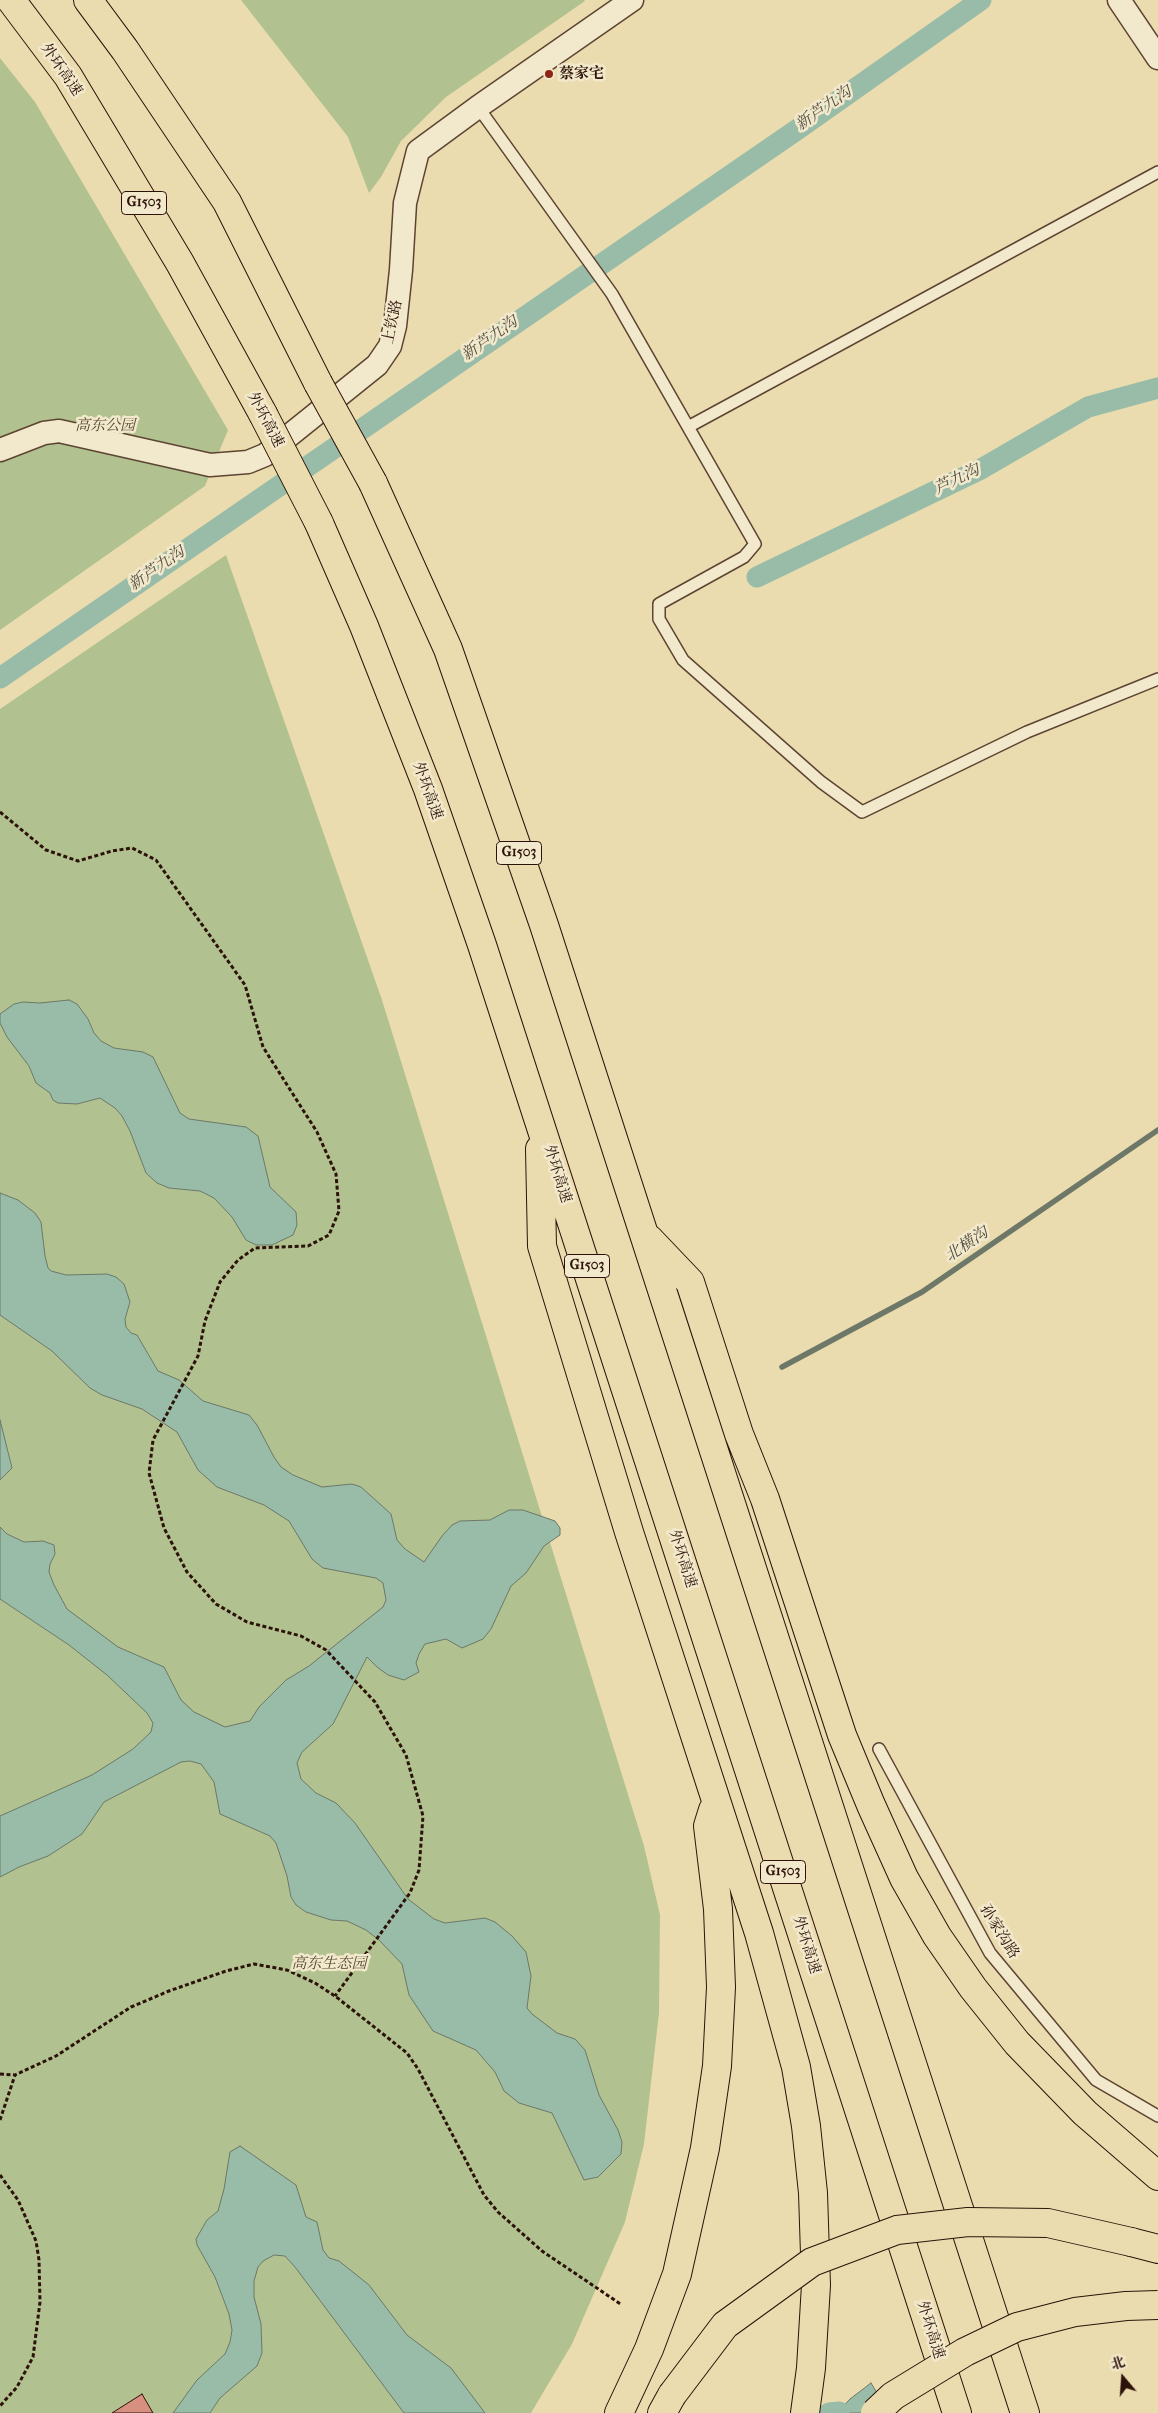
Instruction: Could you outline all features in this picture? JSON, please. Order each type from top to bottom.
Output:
[{"type":"highway","name":"外环高速","points":[[11,0],[73,84],[180,263],[263,414],[319,523],[364,626],[428,789],[482,945],[957,2413]]},
{"type":"highway","name":"G1503","points":[[88,0],[125,50],[227,202],[318,383],[373,483],[448,649],[544,925],[1025,2413]]},
{"type":"highway","points":[[539,1120],[542,1246],[588,1401],[778,1994],[796,2067],[806,2126],[813,2193],[816,2285],[811,2368],[805,2413]]},
{"type":"highway","points":[[643,1232],[690,1282],[739,1434],[765,1499],[823,1681],[870,1805],[904,1878],[937,1936],[973,1988],[1018,2043],[1085,2113],[1158,2176]]},
{"type":"highway","points":[[619,2413],[649,2349],[677,2274],[706,2148],[717,2066],[721,1987],[718,1909],[708,1826],[716,1799]]},
{"type":"highway","points":[[667,2404],[725,2325],[812,2262],[897,2230],[968,2222],[1048,2223],[1158,2249]]},
{"type":"highway","points":[[875,2413],[892,2396],[965,2352],[1017,2327],[1074,2312],[1126,2306],[1158,2305]]},
{"type":"street","name":"上钦路","points":[[0,450],[44,433],[59,431],[210,465],[248,462],[265,455],[377,365],[390,346],[395,326],[401,270],[405,203],[418,151],[632,0]]},
{"type":"street","points":[[1119,0],[1158,58]]},
{"type":"lane","points":[[478,107],[612,294],[755,544],[744,557],[659,604],[659,619],[684,660],[821,782],[862,812],[1027,732],[1158,679]]},
{"type":"lane","points":[[688,427],[1158,172]]},
{"type":"lane","name":"孙家沟路","points":[[879,1748],[990,1953],[1096,2080],[1158,2116]]},
{"type":"path","points":[[0,812],[46,850],[78,861],[112,851],[132,848],[156,860],[245,985],[263,1047],[317,1132],[336,1174],[339,1211],[329,1235],[308,1246],[255,1248],[238,1260],[220,1282],[205,1320],[198,1356],[153,1440],[149,1473],[164,1528],[187,1572],[216,1604],[247,1622],[301,1636],[326,1650],[375,1702],[406,1755],[423,1816],[419,1870],[410,1893],[335,1996]]},
{"type":"path","points":[[0,2074],[14,2075],[56,2056],[132,2007],[226,1971],[263,1964],[287,1970],[315,1982],[407,2053],[418,2069],[484,2195],[498,2212],[542,2251],[622,2305]]},
{"type":"path","points":[[0,2120],[14,2075]]},
{"type":"path","points":[[0,2175],[18,2200],[36,2241],[39,2260],[40,2302],[33,2357],[17,2387],[0,2406]]},
{"type":"green space","points":[[241,0],[585,1],[446,97],[401,141],[381,177],[369,193],[348,137]]},
{"type":"green space","name":"高东公园","points":[[0,58],[35,102],[228,430],[205,486],[0,630]]},
{"type":"green space","name":"高东生态园","points":[[226,555],[382,1000],[644,1846],[660,1915],[659,2013],[644,2144],[625,2222],[572,2344],[531,2413],[0,2413],[0,709]]},
{"type":"shaded area","points":[[69,1000],[77,1004],[88,1019],[94,1033],[101,1041],[114,1048],[143,1052],[153,1057],[180,1113],[189,1119],[246,1127],[258,1136],[270,1187],[296,1212],[297,1225],[293,1235],[272,1245],[256,1245],[246,1240],[232,1217],[214,1198],[200,1191],[169,1188],[157,1183],[146,1173],[130,1131],[115,1108],[100,1098],[77,1104],[58,1103],[53,1100],[50,1093],[36,1083],[29,1066],[7,1037],[0,1023],[0,1014],[14,1004],[23,1002],[40,1003]]},
{"type":"shaded area","points":[[0,1193],[18,1200],[35,1213],[41,1222],[45,1256],[48,1268],[51,1271],[66,1275],[107,1274],[116,1277],[124,1284],[130,1302],[125,1319],[126,1327],[131,1333],[137,1335],[158,1371],[179,1380],[203,1401],[249,1415],[257,1425],[281,1467],[293,1475],[322,1487],[352,1484],[361,1487],[391,1514],[397,1540],[405,1549],[424,1562],[442,1536],[452,1525],[460,1521],[490,1520],[509,1510],[523,1510],[555,1521],[560,1528],[560,1535],[544,1546],[526,1573],[511,1586],[491,1629],[483,1639],[462,1648],[446,1639],[425,1644],[416,1663],[419,1672],[404,1680],[388,1675],[367,1657],[333,1724],[302,1752],[297,1763],[301,1779],[316,1793],[336,1803],[355,1823],[408,1899],[434,1919],[445,1923],[485,1918],[495,1922],[512,1936],[526,1952],[531,1976],[527,2008],[557,2033],[575,2039],[585,2050],[599,2095],[618,2130],[622,2142],[621,2154],[598,2177],[584,2180],[552,2113],[519,2103],[504,2091],[495,2072],[476,2050],[433,2031],[409,1995],[402,1964],[379,1940],[366,1930],[347,1921],[331,1920],[306,1912],[296,1905],[291,1897],[287,1876],[276,1843],[270,1836],[220,1814],[214,1782],[201,1764],[190,1761],[181,1762],[104,1802],[82,1834],[48,1856],[19,1867],[0,1877],[0,1816],[92,1775],[133,1749],[151,1732],[153,1723],[147,1713],[107,1675],[69,1645],[0,1599],[0,1527],[7,1534],[24,1542],[43,1541],[54,1545],[55,1554],[50,1564],[49,1572],[67,1609],[118,1647],[164,1667],[181,1700],[194,1712],[225,1727],[250,1721],[259,1707],[286,1680],[309,1666],[383,1607],[386,1600],[383,1583],[376,1578],[323,1568],[312,1559],[289,1521],[264,1505],[217,1487],[198,1470],[177,1432],[142,1409],[102,1395],[90,1388],[52,1351],[0,1315]]},
{"type":"shaded area","points":[[0,1420],[12,1468],[0,1480]]},
{"type":"shaded area","points":[[240,2146],[296,2185],[306,2217],[317,2222],[323,2250],[329,2258],[339,2261],[369,2285],[407,2335],[451,2368],[485,2413],[404,2413],[295,2267],[285,2256],[274,2255],[263,2261],[258,2267],[254,2281],[254,2297],[261,2324],[262,2353],[257,2366],[220,2398],[210,2413],[173,2413],[197,2380],[225,2354],[230,2342],[232,2330],[229,2314],[215,2277],[197,2245],[196,2239],[207,2220],[218,2211],[230,2152]]},
{"type":"shaded area","points":[[871,2383],[889,2413],[837,2413],[850,2399]]},
{"type":"building","points":[[142,2394],[153,2413],[112,2413]]},
{"type":"waterway","name":"新芦九沟","points":[[0,678],[798,129],[981,0]]},
{"type":"waterway","name":"芦九沟","points":[[757,577],[981,469],[1088,407],[1158,388]]},
{"type":"waterway","name":"北横沟","points":[[782,1367],[922,1292],[1158,1130]]},
{"type":"waterway","points":[[829,2413],[839,2412]]},
{"type":"place","name":"蔡家宅","points":[[549,74]]}]
